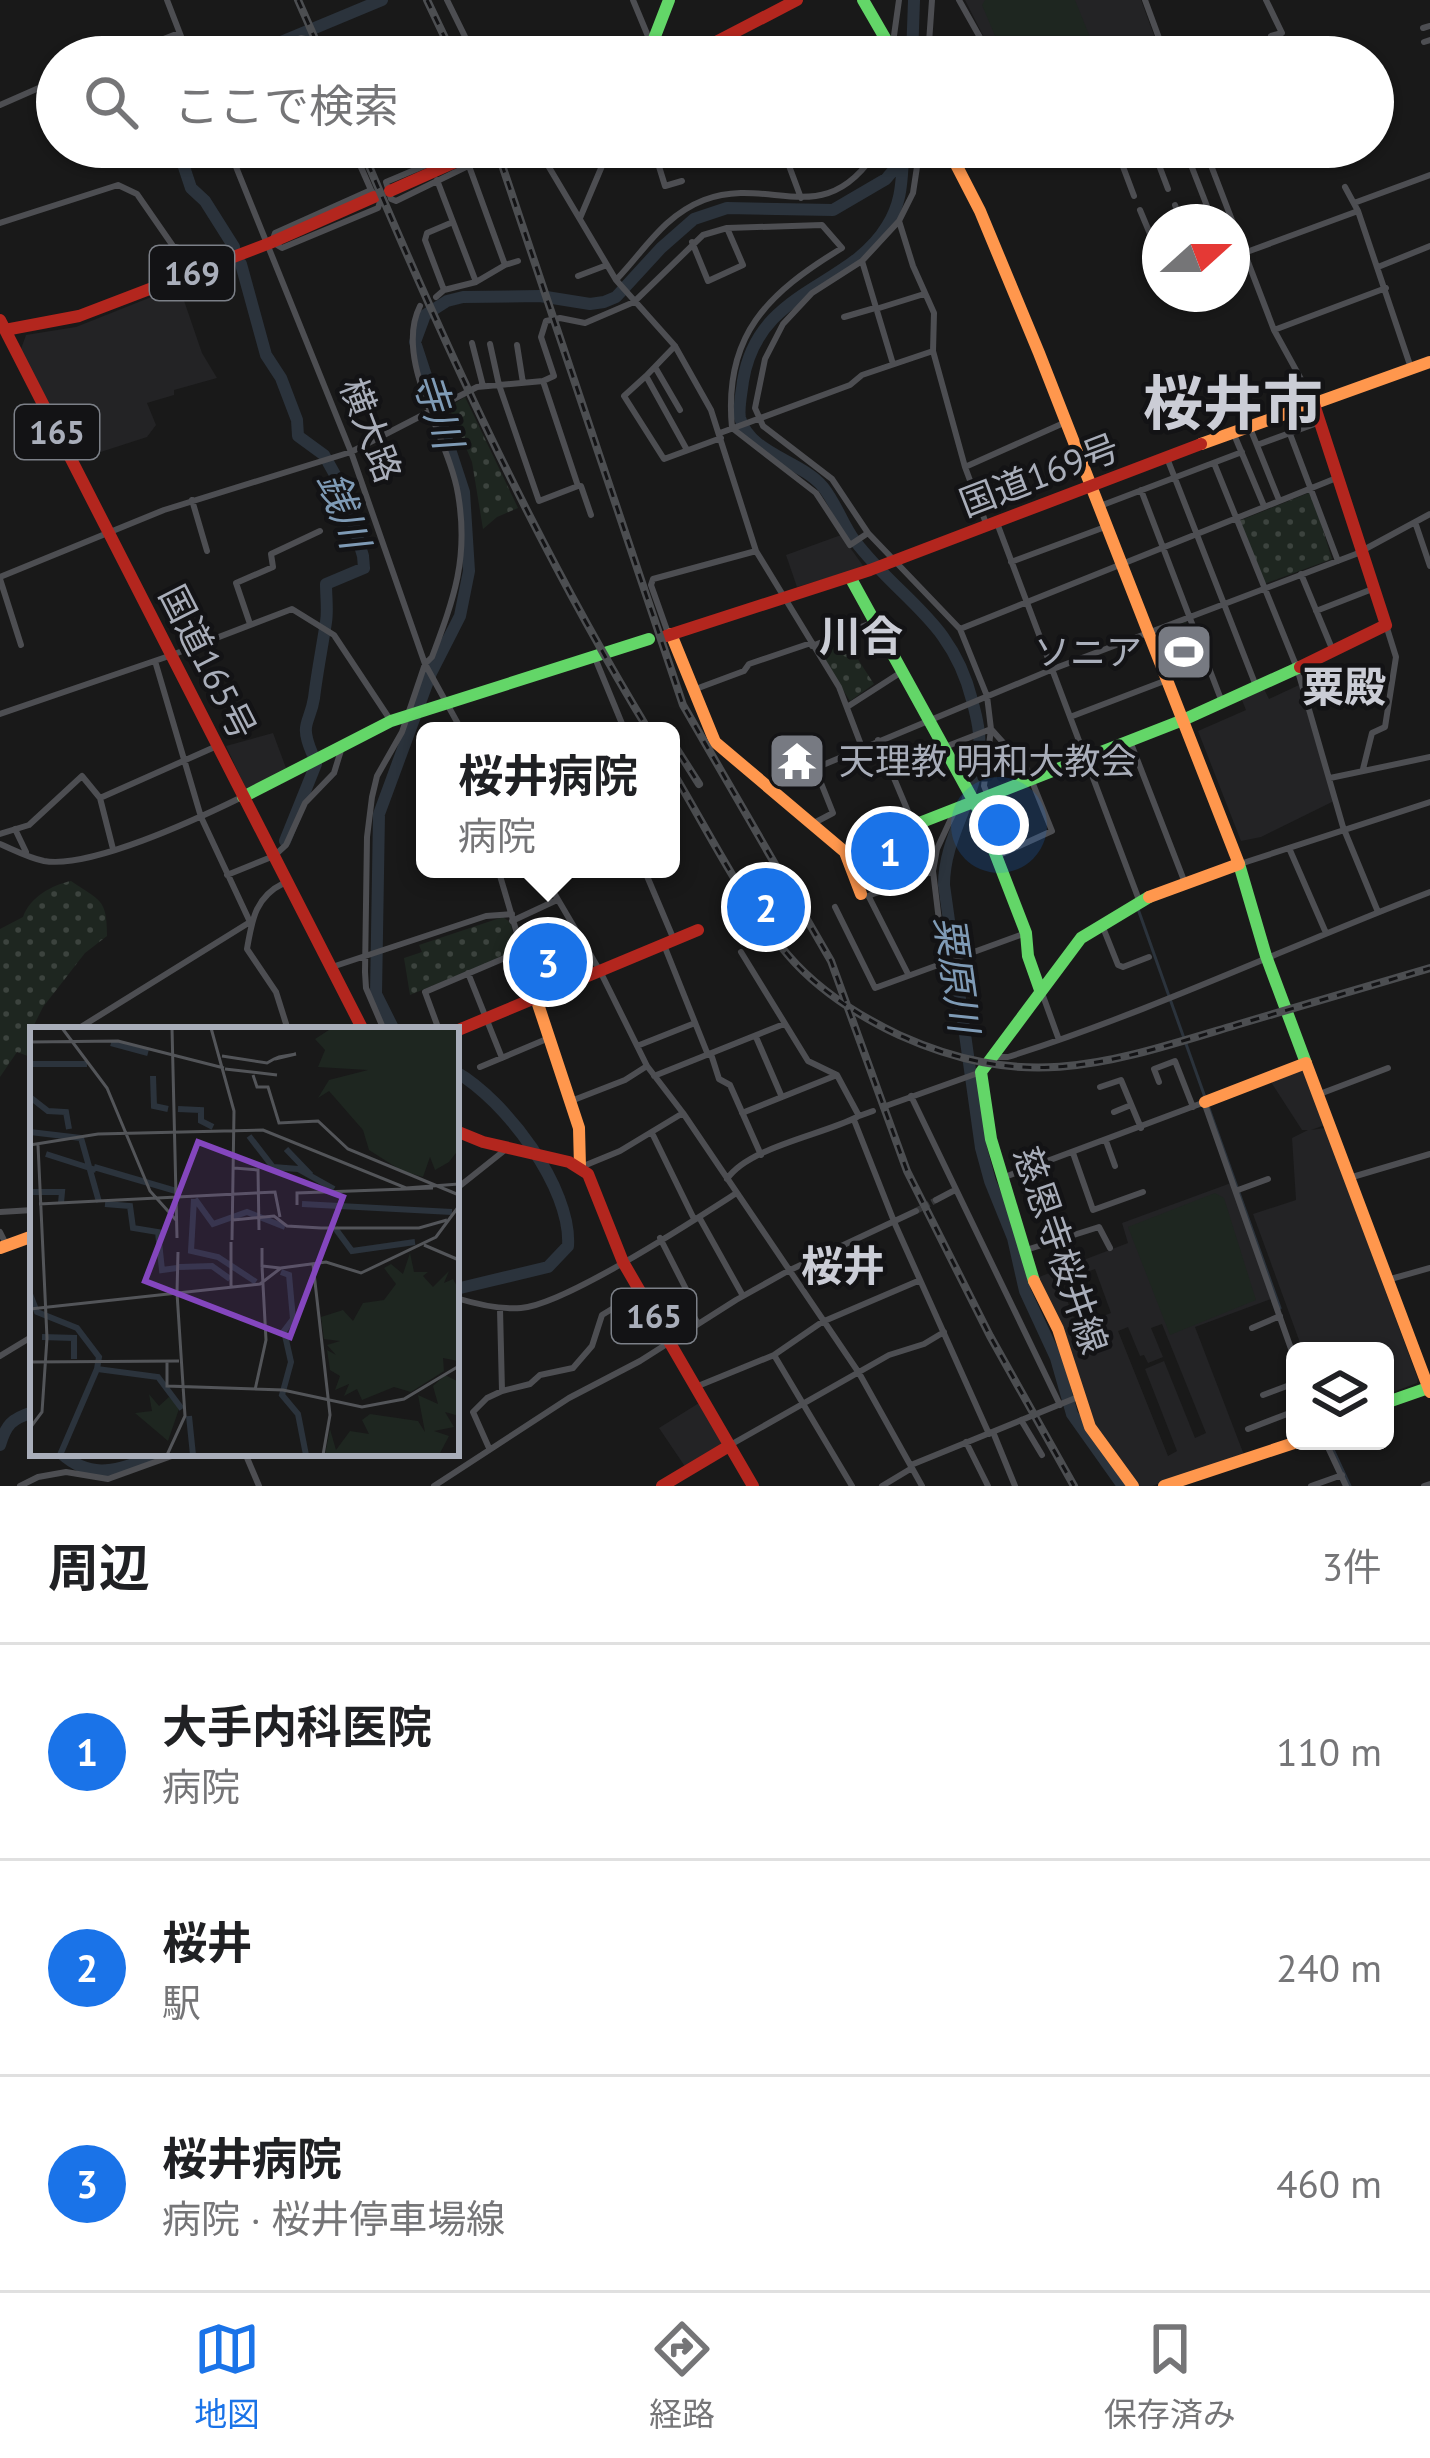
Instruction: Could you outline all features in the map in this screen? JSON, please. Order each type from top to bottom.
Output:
[{"type":"main road","points":[[655,36],[669,0]]},
{"type":"main road","points":[[729,35],[797,0]]},
{"type":"main road","points":[[863,0],[883,36]]},
{"type":"main road","points":[[390,190],[440,168]]},
{"type":"main road","points":[[958,168],[1094,487],[1239,864],[1266,956],[1430,1389],[1394,1400]]},
{"type":"main road","name":"169","points":[[2,327],[79,316],[271,243],[373,194]]},
{"type":"main road","name":"国道165号","points":[[2,327],[362,1027]]},
{"type":"main road","name":"国道169号","points":[[669,635],[870,570],[1313,401],[1430,362]]},
{"type":"main road","points":[[845,852],[1183,720],[1386,626],[1313,401]]},
{"type":"main road","points":[[850,577],[961,781],[980,801],[1026,933],[1040,990]]},
{"type":"main road","points":[[669,635],[715,742],[845,852],[864,895]]},
{"type":"main road","points":[[244,797],[439,700],[649,639]]},
{"type":"main road","points":[[979,1072],[1081,938],[1100,922],[1139,900],[1239,864]]},
{"type":"main road","points":[[459,1030],[698,930]]},
{"type":"main road","points":[[459,1132],[580,1167],[583,1148],[571,1100],[536,998]]},
{"type":"main road","points":[[1204,1102],[1306,1063]]},
{"type":"main road","name":"慈恩寺桜井線","points":[[979,1072],[1001,1178],[1033,1279],[1067,1354],[1068,1401],[1133,1486]]},
{"type":"main road","name":"165","points":[[580,1167],[597,1189],[622,1262],[747,1484]]},
{"type":"main road","points":[[662,1486],[729,1446]]},
{"type":"main road","points":[[1164,1486],[1286,1446]]},
{"type":"street","points":[[167,0],[180,36]]},
{"type":"street","points":[[447,0],[465,36]]},
{"type":"street","points":[[633,0],[644,36]]},
{"type":"street","points":[[895,36],[899,0]]},
{"type":"street","points":[[929,36],[932,0]]},
{"type":"street","points":[[959,0],[979,36]]},
{"type":"street","points":[[1145,0],[1158,36]]},
{"type":"street","points":[[1266,0],[1282,33],[1271,36]]},
{"type":"street","points":[[171,36],[179,33]]},
{"type":"street","points":[[0,105],[36,89]]},
{"type":"street","name":"横大路","points":[[237,168],[351,452],[439,700],[455,722]]},
{"type":"street","points":[[361,168],[373,194]]},
{"type":"street","points":[[428,168],[386,182],[391,199],[396,201],[453,168]]},
{"type":"street","points":[[478,168],[505,265]]},
{"type":"street","points":[[549,168],[616,281],[675,346],[711,410],[757,551],[847,707],[863,751]]},
{"type":"street","points":[[580,218],[602,168]]},
{"type":"street","points":[[659,168],[665,186],[682,182]]},
{"type":"street","points":[[790,168],[801,198]]},
{"type":"street","points":[[616,281],[664,222],[706,200],[724,194],[822,195],[847,184],[865,168]]},
{"type":"street","points":[[756,419],[761,374],[783,324],[812,292],[862,261],[899,221],[913,193],[917,168]]},
{"type":"street","points":[[1124,168],[1134,196]]},
{"type":"street","points":[[1160,168],[1168,189]]},
{"type":"street","points":[[1192,168],[1206,204]]},
{"type":"street","points":[[1212,168],[1226,204]]},
{"type":"street","points":[[1250,251],[1430,175]]},
{"type":"street","points":[[437,180],[476,282]]},
{"type":"street","points":[[0,223],[118,185],[137,194],[173,246],[220,262]]},
{"type":"street","points":[[1345,188],[1378,266],[1412,368]]},
{"type":"street","points":[[899,221],[936,324],[933,351],[965,467],[1011,562],[1139,900]]},
{"type":"street","points":[[444,290],[425,240],[427,233],[453,222]]},
{"type":"street","points":[[21,645],[0,578],[192,500],[351,452],[483,386],[554,376],[541,337],[546,321],[560,318],[585,323],[633,301],[692,242],[727,228],[822,225],[842,248],[786,284],[752,323],[732,382],[734,428],[803,481],[852,544],[867,534]]},
{"type":"street","points":[[692,242],[708,280],[742,265],[727,228]]},
{"type":"street","points":[[1378,266],[1430,246]]},
{"type":"street","points":[[436,297],[518,261]]},
{"type":"street","points":[[862,261],[892,364]]},
{"type":"street","points":[[578,276],[607,265]]},
{"type":"street","points":[[1250,268],[1274,329],[1313,401]]},
{"type":"street","points":[[1274,329],[1386,288]]},
{"type":"street","points":[[844,317],[925,294]]},
{"type":"street","points":[[383,1027],[366,988],[367,837],[372,797],[377,776],[411,714],[457,590],[463,553],[458,494],[412,339],[420,306]]},
{"type":"street","points":[[472,344],[483,386]]},
{"type":"street","points":[[490,344],[538,501],[578,486]]},
{"type":"street","points":[[517,345],[523,383]]},
{"type":"street","points":[[675,346],[624,396],[664,459],[933,351]]},
{"type":"street","points":[[655,367],[680,410]]},
{"type":"street","points":[[646,376],[687,450]]},
{"type":"street","points":[[543,381],[591,515]]},
{"type":"street","points":[[756,419],[832,479],[867,534],[960,629],[985,697],[991,729],[980,801]]},
{"type":"street","points":[[965,467],[1066,422]]},
{"type":"street","points":[[1257,445],[1320,422]]},
{"type":"street","points":[[1249,425],[1279,501]]},
{"type":"street","points":[[1233,432],[1264,507]]},
{"type":"street","points":[[1290,434],[1338,561]]},
{"type":"street","points":[[1100,506],[1242,452]]},
{"type":"street","points":[[1167,458],[1256,686]]},
{"type":"street","points":[[1214,463],[1297,668],[1343,827],[1378,912]]},
{"type":"street","points":[[960,629],[1339,477]]},
{"type":"street","points":[[1141,490],[1222,702]]},
{"type":"street","points":[[192,500],[207,551]]},
{"type":"street","points":[[769,788],[1053,668],[1338,561],[1430,514]]},
{"type":"street","points":[[1415,522],[1430,566]]},
{"type":"street","points":[[1011,562],[1108,525]]},
{"type":"street","points":[[250,624],[236,583],[273,567],[271,554],[320,532]]},
{"type":"street","points":[[669,635],[653,579],[757,551]]},
{"type":"street","points":[[1301,574],[1333,651]]},
{"type":"street","points":[[1316,610],[1375,588]]},
{"type":"street","points":[[0,714],[172,656],[292,609],[334,635],[391,721]]},
{"type":"street","points":[[693,690],[744,671],[749,664],[874,622]]},
{"type":"street","points":[[1363,769],[1372,734],[1385,728],[1396,657],[1386,626]]},
{"type":"street","points":[[595,658],[621,722]]},
{"type":"street","points":[[154,659],[201,817],[250,922]]},
{"type":"street","points":[[847,707],[903,671]]},
{"type":"street","points":[[1070,717],[1167,680]]},
{"type":"street","points":[[945,746],[991,729]]},
{"type":"street","points":[[991,729],[1031,779],[1052,831],[997,856]]},
{"type":"street","points":[[878,740],[933,871],[946,961]]},
{"type":"street","points":[[1130,741],[1185,883]]},
{"type":"street","points":[[100,798],[217,746]]},
{"type":"street","points":[[227,875],[274,856],[286,845],[305,803],[334,773],[343,746]]},
{"type":"street","points":[[1330,778],[1430,757]]},
{"type":"street","points":[[812,824],[833,813],[815,768]]},
{"type":"street","points":[[0,834],[28,825],[82,776],[100,798],[113,849]]},
{"type":"street","points":[[0,844],[46,861],[64,861],[113,849],[244,797]]},
{"type":"street","points":[[1239,864],[1430,802]]},
{"type":"street","points":[[933,871],[937,849],[956,809]]},
{"type":"street","points":[[15,829],[28,856]]},
{"type":"street","points":[[1288,847],[1326,933]]},
{"type":"street","points":[[908,974],[864,895],[933,871]]},
{"type":"street","points":[[501,878],[536,998]]},
{"type":"street","points":[[545,878],[600,971],[647,1066],[859,1373],[922,1486]]},
{"type":"street","points":[[647,878],[695,1023],[761,1155]]},
{"type":"street","points":[[287,1027],[276,992],[247,949],[254,911],[274,888],[288,882]]},
{"type":"street","points":[[991,1057],[1008,1057],[1169,1000],[1430,892]]},
{"type":"street","points":[[332,967],[486,916],[512,918],[557,900]]},
{"type":"street","points":[[835,907],[875,988],[1026,933]]},
{"type":"street","points":[[81,1027],[250,922]]},
{"type":"street","points":[[1100,922],[1118,965],[1123,968],[1150,957]]},
{"type":"street","points":[[438,1027],[425,992],[521,951]]},
{"type":"street","points":[[741,952],[811,1064],[837,1075],[895,1224],[1016,1486]]},
{"type":"street","points":[[468,974],[502,1058]]},
{"type":"street","points":[[1040,990],[1059,1040]]},
{"type":"street","points":[[637,1046],[695,1023]]},
{"type":"street","points":[[654,1076],[785,1024]]},
{"type":"street","points":[[756,1037],[782,1096]]},
{"type":"street","points":[[480,1067],[549,1038]]},
{"type":"street","points":[[1159,1082],[1154,1070],[1175,1061],[1204,1102],[1239,1190],[1289,1342]]},
{"type":"street","points":[[571,1100],[625,1080],[647,1066]]},
{"type":"street","points":[[1317,1094],[1388,1067]]},
{"type":"street","points":[[883,1107],[979,1072]]},
{"type":"street","points":[[742,1113],[837,1075]]},
{"type":"street","points":[[1100,1088],[1121,1080],[1141,1129]]},
{"type":"street","points":[[882,1486],[911,1466],[1068,1401],[911,1096]]},
{"type":"street","points":[[1001,1178],[1204,1102]]},
{"type":"street","points":[[1114,1112],[1131,1105]]},
{"type":"street","points":[[727,1179],[761,1155],[873,1111]]},
{"type":"street","points":[[580,1167],[683,1113]]},
{"type":"street","points":[[652,1133],[743,1296]]},
{"type":"street","points":[[1106,1141],[1115,1166]]},
{"type":"street","points":[[459,1187],[507,1148]]},
{"type":"street","points":[[1072,1153],[1093,1210],[1143,1192]]},
{"type":"street","points":[[1348,1178],[1430,1154]]},
{"type":"street","points":[[1239,1190],[1268,1179]]},
{"type":"street","points":[[935,1200],[956,1190]]},
{"type":"street","points":[[459,1299],[526,1308],[622,1262],[735,1194]]},
{"type":"street","points":[[0,1212],[30,1210]]},
{"type":"street","points":[[434,1486],[613,1372],[640,1361],[788,1270],[916,1211]]},
{"type":"street","points":[[1026,1250],[1099,1227],[1110,1248]]},
{"type":"street","points":[[660,1238],[697,1322]]},
{"type":"street","points":[[1387,1280],[1430,1268]]},
{"type":"street","points":[[695,1387],[774,1355],[822,1322],[920,1280]]},
{"type":"street","points":[[489,1448],[473,1412],[502,1391],[573,1368],[592,1346],[602,1315],[640,1292]]},
{"type":"street","points":[[500,1308],[502,1391]]},
{"type":"street","points":[[1252,1328],[1280,1316]]},
{"type":"street","points":[[729,1446],[902,1348],[924,1344],[944,1332]]},
{"type":"street","points":[[0,1356],[30,1338]]},
{"type":"street","points":[[774,1355],[852,1486]]},
{"type":"street","points":[[1263,1395],[1286,1386]]},
{"type":"street","points":[[1248,1429],[1286,1414]]},
{"type":"street","points":[[1021,1420],[1042,1455]]},
{"type":"street","points":[[966,1442],[988,1486]]},
{"type":"street","points":[[1330,1450],[1346,1486]]},
{"type":"street","points":[[20,1486],[66,1472],[108,1479],[172,1456]]},
{"type":"street","points":[[246,1456],[259,1486]]},
{"type":"street","points":[[1311,1486],[1342,1475]]},
{"type":"shaded area","points":[[965,0],[1141,0],[1154,36],[983,36]]},
{"type":"shaded area","points":[[985,0],[1075,0],[1090,36],[995,36],[982,5]]},
{"type":"shaded area","points":[[179,286],[202,353],[217,378],[147,403],[156,425],[147,437],[76,460],[21,349],[26,335],[76,327]]},
{"type":"shaded area","points":[[465,397],[518,508],[483,529],[472,462],[449,407]]},
{"type":"shaded area","points":[[1311,492],[1332,559],[1264,584],[1239,521]]},
{"type":"shaded area","points":[[841,535],[864,567],[797,587],[786,555]]},
{"type":"shaded area","name":"ソニア","points":[[1186,622],[1207,673],[1181,681],[1161,630]]},
{"type":"shaded area","points":[[844,638],[874,684],[850,701],[817,649]]},
{"type":"shaded area","points":[[1299,685],[1334,801],[1261,837],[1241,841],[1198,731],[1246,710],[1242,700],[1264,689],[1269,699]]},
{"type":"shaded area","points":[[273,733],[286,768],[246,789],[226,746]]},
{"type":"shaded area","points":[[71,881],[95,897],[105,914],[107,936],[85,953],[30,1027],[30,1057],[17,1052],[0,1077],[0,929],[23,917],[42,893]]},
{"type":"shaded area","points":[[503,917],[510,922],[518,950],[410,995],[404,958],[422,952],[419,945]]},
{"type":"shaded area","points":[[1303,1068],[1325,1125],[1311,1130],[1325,1128],[1417,1383],[1394,1392],[1394,1342],[1300,1342],[1253,1214],[1296,1200],[1292,1138],[1308,1130],[1302,1130],[1269,1079]]},
{"type":"shaded area","points":[[1231,1183],[1271,1299],[1195,1327],[1244,1455],[1152,1486],[1138,1486],[1090,1418],[1068,1341],[1039,1277],[1128,1243],[1122,1223]],"holes":[[[1095,1269],[1111,1313],[1077,1326],[1060,1282]],[[1162,1324],[1206,1433],[1195,1438],[1164,1361],[1145,1369],[1177,1451],[1168,1456],[1118,1331],[1128,1327],[1148,1363],[1163,1357],[1151,1328]]]},
{"type":"shaded area","points":[[1215,1193],[1224,1198],[1256,1300],[1170,1335],[1128,1227]]},
{"type":"shaded area","points":[[699,1403],[725,1444],[686,1468],[659,1428]]},
{"type":"waterway","name":"銭川","points":[[295,36],[382,0]]},
{"type":"waterway","name":"寺川","points":[[913,36],[914,0]]},
{"type":"waterway","name":"銭川","points":[[184,168],[191,188],[205,201],[234,247]]},
{"type":"waterway","name":"寺川","points":[[392,1027],[376,994],[379,814],[431,673],[460,616],[469,571],[464,492],[415,342],[425,315],[463,297],[540,296],[604,302],[616,297],[694,219],[727,208],[833,210],[886,179],[895,168]]},
{"type":"waterway","name":"粟原川","points":[[902,168],[892,216],[871,247],[766,326],[752,350],[743,381],[740,418],[754,440],[823,487],[855,541],[938,630],[963,673],[977,720],[979,754],[949,851],[944,885],[981,1148],[1013,1238],[1025,1291],[1056,1358],[1072,1414],[1123,1486]]},
{"type":"waterway","name":"銭川","points":[[241,264],[266,355],[281,378],[298,436],[324,455],[343,489],[363,556],[364,568],[326,584],[326,622],[306,729],[312,753]]},
{"type":"waterway","name":"銭川","points":[[285,841],[316,764]]},
{"type":"waterway","points":[[1138,909],[1280,1308]]},
{"type":"waterway","name":"寺川","points":[[459,1074],[495,1103],[532,1148],[559,1198],[568,1246],[548,1267],[459,1288]]},
{"type":"waterway","name":"寺川","points":[[0,1445],[10,1424],[30,1413]]},
{"type":"waterway","points":[[1333,1450],[1350,1486]]},
{"type":"waterway","name":"寺川","points":[[65,1456],[100,1470],[159,1456]]},
{"type":"tunnel","points":[[916,1211],[936,1200]]},
{"type":"railway","points":[[298,0],[314,36]]},
{"type":"railway","points":[[427,0],[444,36]]},
{"type":"railway","points":[[370,168],[494,444],[568,589],[644,722]]},
{"type":"railway","points":[[503,168],[683,705],[831,961],[907,1171],[990,1336],[1074,1486]]},
{"type":"railway","points":[[680,754],[699,784]]},
{"type":"railway","points":[[680,785],[756,913],[799,967],[869,1019],[945,1053],[1029,1067],[1108,1060],[1430,968]]},
{"type":"traffic: fast","points":[[655,36],[669,0]]},
{"type":"traffic: fast","points":[[863,0],[884,36]]},
{"type":"traffic: fast","points":[[850,577],[978,809],[1026,933],[1040,990]]},
{"type":"traffic: fast","points":[[243,797],[391,721],[649,639]]},
{"type":"traffic: fast","points":[[845,852],[1183,720],[1300,667]]},
{"type":"traffic: fast","points":[[1239,864],[1266,956],[1306,1063]]},
{"type":"traffic: fast","points":[[1034,1281],[991,1139],[981,1072],[1081,938],[1149,897]]},
{"type":"traffic: fast","points":[[1394,1400],[1428,1388]]},
{"type":"traffic: slow","points":[[958,168],[1039,353],[1239,864],[1149,897]]},
{"type":"traffic: slow","points":[[1201,444],[1430,362]]},
{"type":"traffic: slow","points":[[671,634],[715,742],[845,852],[861,894]]},
{"type":"traffic: slow","points":[[536,998],[579,1128],[580,1167]]},
{"type":"traffic: slow","points":[[1205,1102],[1306,1063],[1430,1392]]},
{"type":"traffic: slow","points":[[0,1248],[30,1237]]},
{"type":"traffic: slow","points":[[1034,1281],[1058,1329],[1090,1427],[1133,1486]]},
{"type":"traffic: slow","points":[[1164,1486],[1286,1446]]},
{"type":"traffic: jam","points":[[728,36],[797,0]]},
{"type":"traffic: jam","points":[[390,191],[442,168]]},
{"type":"traffic: jam","points":[[5,330],[79,316],[270,243],[374,197]]},
{"type":"traffic: jam","points":[[0,320],[361,1027]]},
{"type":"traffic: jam","points":[[1300,667],[1386,625],[1313,401]]},
{"type":"traffic: jam","points":[[666,636],[870,570],[1201,444]]},
{"type":"traffic: jam","points":[[459,1030],[698,930]]},
{"type":"traffic: jam","points":[[459,1132],[569,1162],[588,1174],[623,1262],[753,1486]]},
{"type":"traffic: jam","points":[[662,1486],[729,1446]]},
{"type":"place","name":"ソニア","points":[[1184,652]]},
{"type":"place","name":"天理教 明和大教会","points":[[797,761]]},
{"type":"place","name":"大手内科医院","points":[[890,851]]},
{"type":"place","name":"桜井","points":[[766,907]]},
{"type":"place","name":"桜井病院","points":[[548,962]]},
{"type":"district","name":"桜井市","points":[[1233,404]]},
{"type":"district","name":"川合","points":[[861,636]]},
{"type":"district","name":"粟殿","points":[[1344,687]]},
{"type":"district","name":"桜井","points":[[843,1266]]}]
